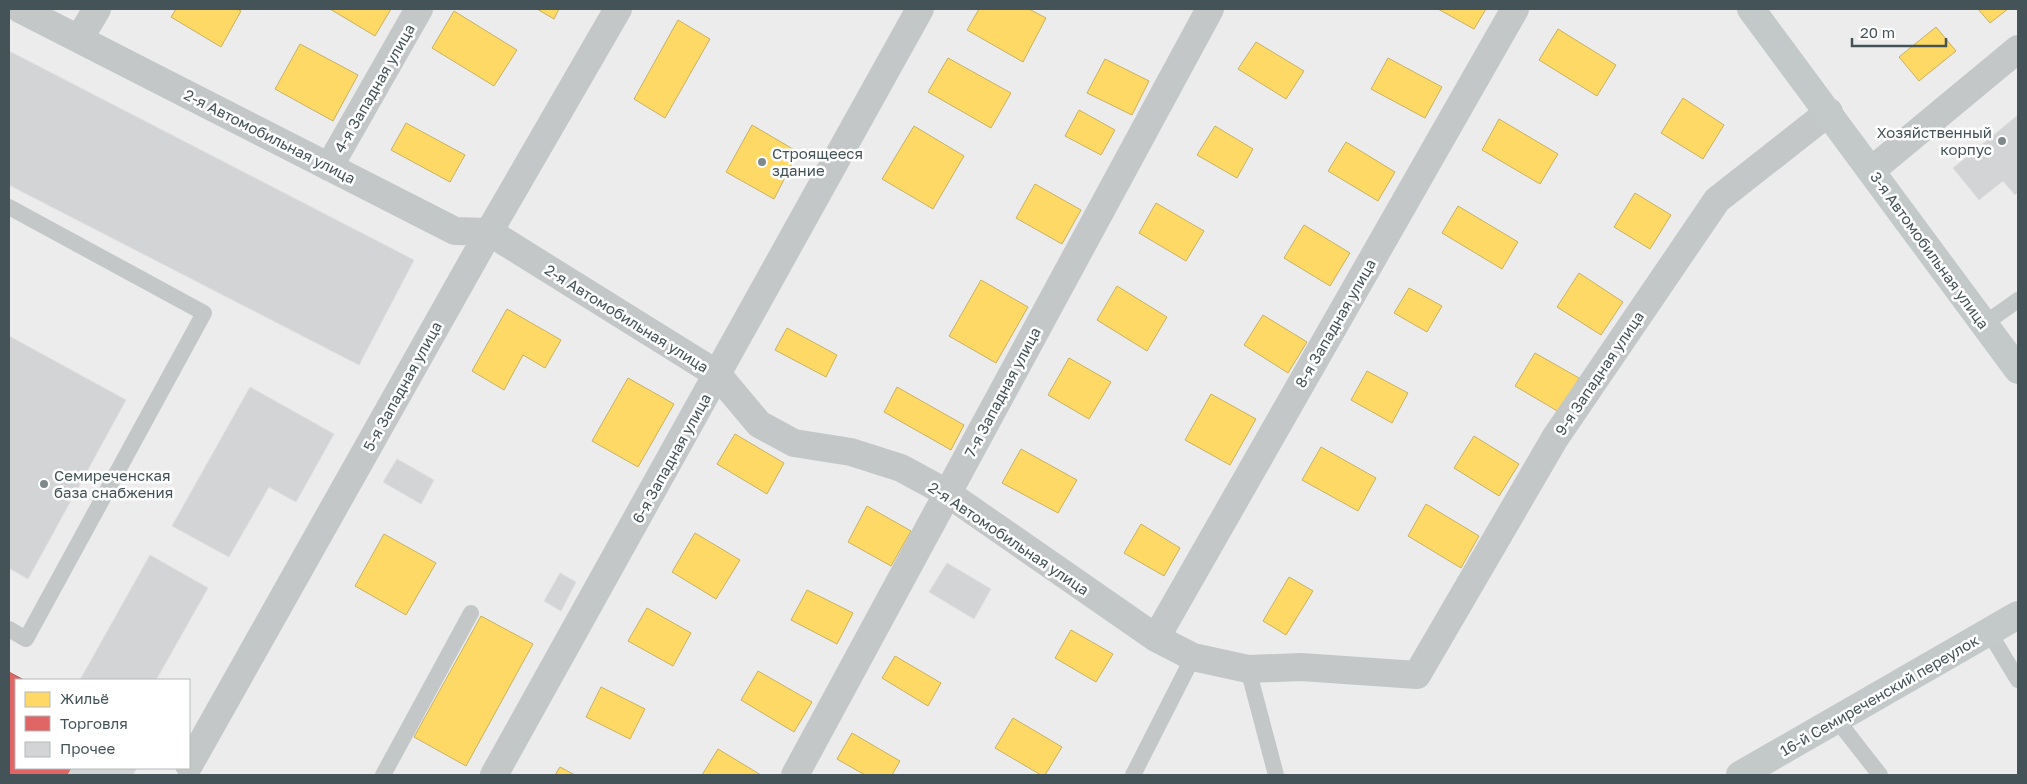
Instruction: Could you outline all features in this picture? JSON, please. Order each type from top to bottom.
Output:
[{"type":"street","name":"2-я Автомобильная улица","points":[[20,9],[455,231],[489,232],[717,374],[759,424],[794,443],[850,452],[901,468],[947,493],[1156,638],[1193,657],[1248,668],[1301,667],[1417,675]]},
{"type":"street","points":[[79,39],[97,9]]},
{"type":"street","name":"4-я Западная улица","points":[[329,167],[419,9]]},
{"type":"street","name":"5-я Западная улица","points":[[190,762],[489,232],[618,9]]},
{"type":"street","name":"6-я Западная улица","points":[[494,775],[920,9]]},
{"type":"street","name":"7-я Западная улица","points":[[795,775],[1210,9]]},
{"type":"street","name":"8-я Западная улица","points":[[1156,638],[1515,9]]},
{"type":"street","name":"3-я Автомобильная улица","points":[[1751,9],[1872,170],[2018,370]]},
{"type":"street","points":[[1872,170],[2018,49]]},
{"type":"street","name":"9-я Западная улица","points":[[1417,675],[1555,438],[1717,200],[1829,112]]},
{"type":"street","name":"16-й Семиреченский переулок","points":[[1740,775],[2018,614]]},
{"type":"lane","points":[[9,207],[204,313],[26,639],[9,629]]},
{"type":"lane","points":[[1984,324],[2018,300]]},
{"type":"lane","points":[[383,775],[471,613]]},
{"type":"lane","points":[[1989,632],[2018,680]]},
{"type":"lane","points":[[1133,775],[1193,657]]},
{"type":"lane","points":[[1248,668],[1276,775]]},
{"type":"lane","points":[[1836,720],[1880,775]]},
{"type":"building: Жильё","points":[[176,9],[237,9],[241,11],[221,47],[171,17]]},
{"type":"building: Жильё","points":[[330,9],[391,9],[375,36]]},
{"type":"building: Жильё","points":[[537,9],[559,9],[554,19]]},
{"type":"building: Жильё","points":[[979,9],[1029,9],[1046,18],[1023,62],[967,30]]},
{"type":"building: Жильё","points":[[1438,9],[1486,9],[1474,29]]},
{"type":"building: Жильё","points":[[1978,9],[2008,9],[1990,23]]},
{"type":"building: Жильё","points":[[454,11],[517,50],[494,86],[432,48]]},
{"type":"building: Жильё","points":[[678,20],[710,39],[665,118],[634,99]]},
{"type":"building: Жильё","points":[[1936,27],[1956,51],[1919,81],[1899,57]]},
{"type":"building: Жильё","points":[[1558,29],[1616,65],[1597,96],[1539,60]]},
{"type":"building: Жильё","points":[[1256,42],[1304,71],[1286,99],[1238,69]]},
{"type":"building: Жильё","points":[[300,44],[358,75],[333,121],[275,89]]},
{"type":"building: Жильё","points":[[948,58],[1011,93],[991,128],[928,92]]},
{"type":"building: Жильё","points":[[1388,58],[1442,87],[1425,118],[1371,89]]},
{"type":"building: Жильё","points":[[1105,59],[1149,81],[1132,115],[1087,93]]},
{"type":"building: Жильё","points":[[1683,98],[1724,125],[1703,159],[1661,133]]},
{"type":"building: Жильё","points":[[1079,110],[1115,130],[1101,155],[1065,136]]},
{"type":"building: Жильё","points":[[1499,119],[1558,154],[1540,184],[1482,150]]},
{"type":"building: Жильё","points":[[406,123],[465,155],[450,182],[391,150]]},
{"type":"building: Жильё","name":"Строящееся здание","points":[[752,125],[798,152],[774,199],[726,172]]},
{"type":"building: Жильё","points":[[914,126],[964,156],[933,209],[882,179]]},
{"type":"building: Жильё","points":[[1215,126],[1253,149],[1237,178],[1197,155]]},
{"type":"building: Жильё","points":[[1346,142],[1395,172],[1378,201],[1328,171]]},
{"type":"building: Жильё","points":[[1035,184],[1081,210],[1062,244],[1016,218]]},
{"type":"building: Жильё","points":[[1635,193],[1671,215],[1650,249],[1614,227]]},
{"type":"building: Жильё","points":[[1156,203],[1204,231],[1186,261],[1139,233]]},
{"type":"building: Жильё","points":[[1458,206],[1518,242],[1502,269],[1442,233]]},
{"type":"building: Жильё","points":[[1304,225],[1350,253],[1330,286],[1284,258]]},
{"type":"building: Жильё","points":[[1579,273],[1623,302],[1601,335],[1557,307]]},
{"type":"building: Жильё","points":[[981,280],[1028,307],[996,363],[949,336]]},
{"type":"building: Жильё","points":[[1117,286],[1167,317],[1147,351],[1097,320]]},
{"type":"building: Жильё","points":[[1409,288],[1442,306],[1427,332],[1394,313]]},
{"type":"building: Жильё","points":[[507,309],[561,340],[545,368],[523,355],[504,390],[472,371]]},
{"type":"building: Жильё","points":[[1263,315],[1307,342],[1288,373],[1244,345]]},
{"type":"building: Жильё","points":[[787,328],[837,355],[826,377],[775,350]]},
{"type":"building: Жильё","points":[[1535,353],[1579,378],[1559,412],[1515,386]]},
{"type":"building: Жильё","points":[[1069,358],[1111,382],[1089,419],[1048,395]]},
{"type":"building: Жильё","points":[[1367,371],[1408,393],[1392,423],[1351,400]]},
{"type":"building: Жильё","points":[[628,378],[674,404],[638,467],[592,441]]},
{"type":"building: Жильё","points":[[897,387],[964,425],[951,450],[884,412]]},
{"type":"building: Жильё","points":[[1211,394],[1256,419],[1230,465],[1185,440]]},
{"type":"building: Жильё","points":[[735,434],[784,463],[767,494],[717,464]]},
{"type":"building: Жильё","points":[[1474,436],[1519,464],[1499,496],[1454,468]]},
{"type":"building: Жильё","points":[[1321,447],[1376,478],[1358,511],[1302,480]]},
{"type":"building: Жильё","points":[[1021,449],[1077,480],[1058,513],[1002,483]]},
{"type":"building: Жильё","points":[[1426,504],[1479,536],[1461,568],[1408,536]]},
{"type":"building: Жильё","points":[[867,506],[911,531],[891,566],[848,542]]},
{"type":"building: Жильё","points":[[1141,524],[1180,548],[1164,576],[1124,553]]},
{"type":"building: Жильё","points":[[695,533],[740,560],[716,599],[672,572]]},
{"type":"building: Жильё","points":[[384,534],[436,563],[406,615],[355,586]]},
{"type":"building: Жильё","points":[[1289,577],[1313,591],[1286,635],[1263,621]]},
{"type":"building: Жильё","points":[[807,590],[853,613],[837,644],[791,620]]},
{"type":"building: Жильё","points":[[647,608],[691,633],[673,666],[628,641]]},
{"type":"building: Жильё","points":[[481,616],[533,644],[466,766],[414,737]]},
{"type":"building: Жильё","points":[[1071,630],[1113,654],[1096,682],[1055,658]]},
{"type":"building: Жильё","points":[[895,656],[941,683],[928,706],[882,678]]},
{"type":"building: Жильё","points":[[758,671],[812,702],[794,732],[741,700]]},
{"type":"building: Жильё","points":[[601,687],[645,709],[630,739],[586,717]]},
{"type":"building: Жильё","points":[[1013,718],[1062,747],[1045,775],[1041,775],[995,748]]},
{"type":"building: Жильё","points":[[852,733],[900,761],[892,775],[865,775],[837,759]]},
{"type":"building: Жильё","points":[[718,749],[761,775],[702,775]]},
{"type":"building: Жильё","points":[[560,767],[575,775],[555,775]]},
{"type":"building: Торговля","points":[[9,672],[22,679],[15,679],[15,769],[71,769],[68,775],[9,775]]},
{"type":"building: Прочее","points":[[9,51],[414,260],[359,365],[9,185]]},
{"type":"building: Прочее","name":"Хозяйственный корпус","points":[[2018,115],[2018,192],[2015,195],[2003,181],[1979,200],[1953,168]]},
{"type":"building: Прочее","name":"Семиреченская база снабжения","points":[[9,336],[126,400],[28,579],[9,568]]},
{"type":"building: Прочее","points":[[250,387],[334,434],[296,502],[269,487],[229,557],[172,526]]},
{"type":"building: Прочее","points":[[397,459],[434,480],[421,504],[383,482]]},
{"type":"building: Прочее","points":[[150,555],[208,588],[157,679],[81,679]]},
{"type":"building: Прочее","points":[[947,563],[991,589],[974,619],[929,592]]},
{"type":"building: Прочее","points":[[560,573],[576,582],[561,611],[544,601]]},
{"type":"building: Прочее","points":[[71,769],[136,769],[133,775],[68,775]]},
{"type":"place","name":"Хозяйственный корпус","points":[[2002,141]]},
{"type":"place","name":"Строящееся здание","points":[[762,162]]},
{"type":"place","name":"Семиреченская база снабжения","points":[[44,484]]}]
